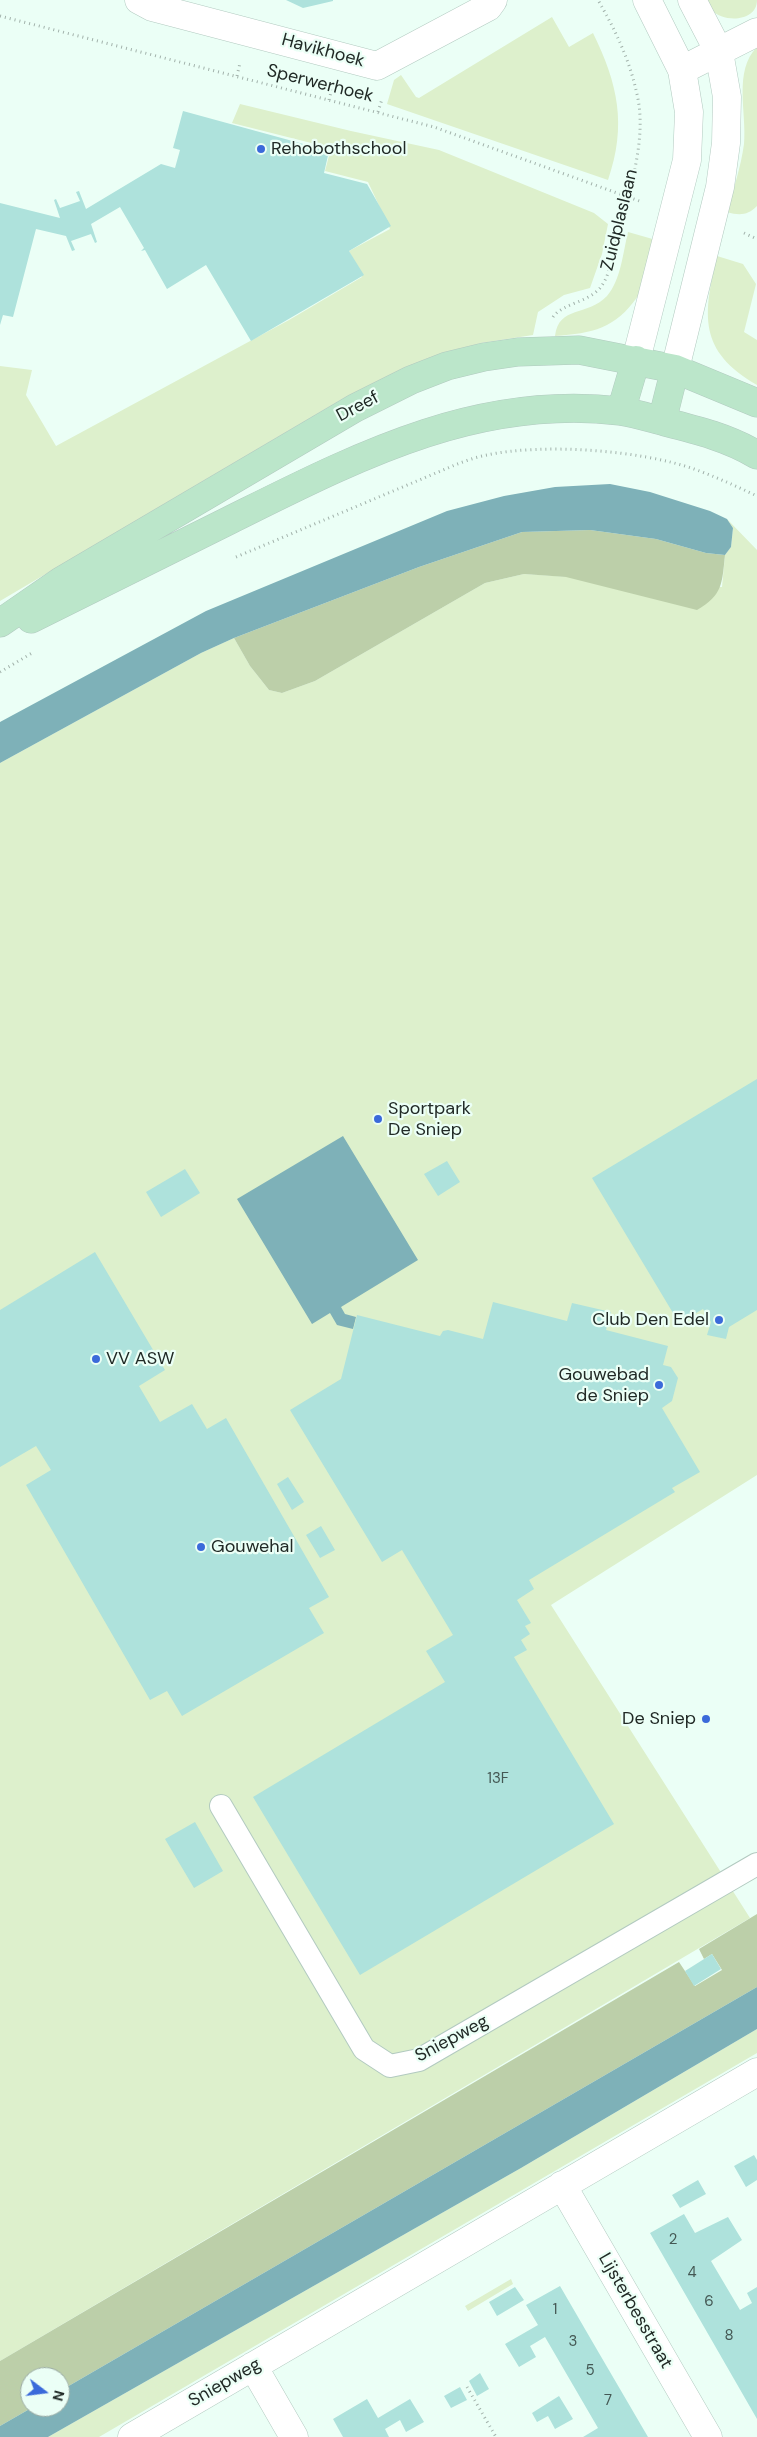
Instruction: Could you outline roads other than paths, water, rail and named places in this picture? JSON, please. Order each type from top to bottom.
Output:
[{"type":"main road","name":"Dreef","points":[[0,623],[60,581],[355,408],[411,380],[447,366],[484,357],[578,350],[675,369],[757,403]]},
{"type":"main road","points":[[621,411],[636,360]]},
{"type":"main road","points":[[662,421],[675,369]]},
{"type":"main road","points":[[0,634],[287,491],[369,454],[451,424],[518,411],[548,408],[621,411],[702,431],[757,455]]},
{"type":"street","name":"Havikhoek","points":[[140,0],[152,6],[377,66],[488,8],[493,0]]},
{"type":"street","points":[[636,360],[687,160],[689,112],[682,70],[647,0]]},
{"type":"street","points":[[675,369],[720,187],[726,143],[727,97],[719,52],[692,0]]},
{"type":"street","points":[[682,70],[757,32]]},
{"type":"street","name":"Sniepweg","points":[[132,2437],[757,2072]]},
{"type":"street","name":"Lijsterbesstraat","points":[[562,2185],[708,2437]]},
{"type":"street","points":[[253,2366],[294,2437]]},
{"type":"lane","name":"Sniepweg","points":[[221,1806],[364,2049],[390,2066],[419,2060],[757,1864]]},
{"type":"water","points":[[610,484],[650,492],[710,511],[727,519],[733,528],[731,547],[725,555],[706,553],[656,539],[590,530],[522,532],[419,567],[234,638],[201,653],[0,763],[0,722],[206,611],[447,511],[504,496],[555,487]]},
{"type":"water","points":[[343,1136],[418,1260],[341,1307],[345,1314],[356,1317],[353,1329],[337,1325],[330,1313],[312,1324],[237,1199]]},
{"type":"water","points":[[757,1987],[757,2029],[521,2168],[48,2437],[0,2437],[0,2426],[20,2414],[20,2417],[70,2417],[70,2385]]},
{"type":"place","name":"Rehobothschool","points":[[261,149]]},
{"type":"place","name":"Sportpark De Sniep","points":[[378,1119]]},
{"type":"place","name":"Club Den Edel","points":[[719,1320]]},
{"type":"place","name":"VV ASW","points":[[96,1359]]},
{"type":"place","name":"Gouwebad de Sniep","points":[[659,1385]]},
{"type":"place","name":"Gouwehal","points":[[201,1547]]},
{"type":"place","name":"De Sniep","points":[[706,1719]]}]
